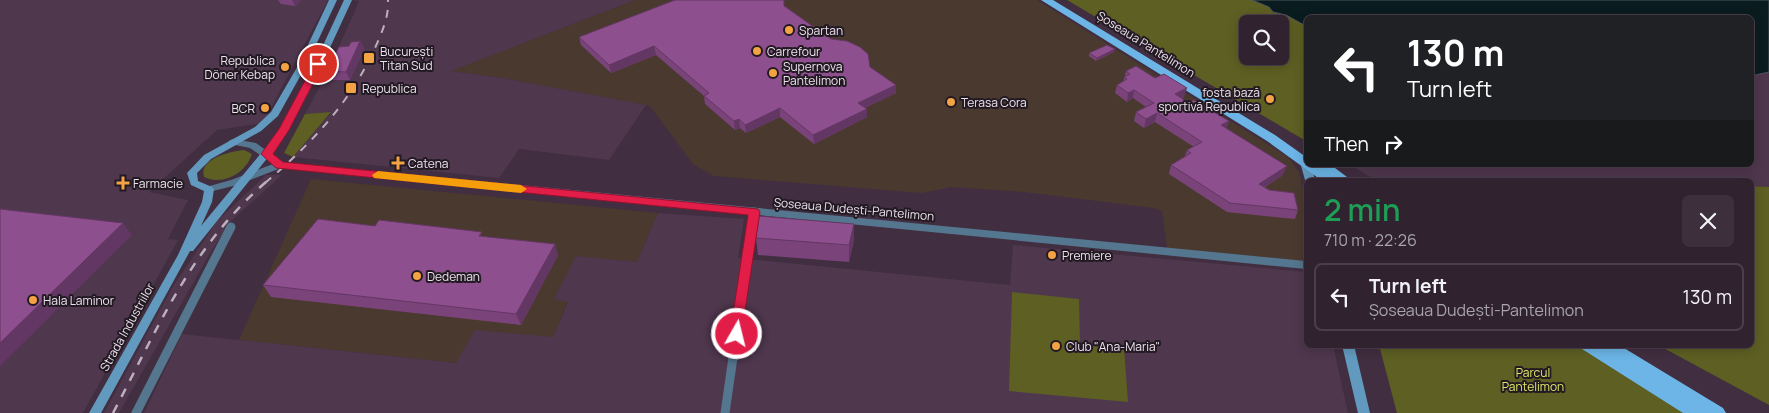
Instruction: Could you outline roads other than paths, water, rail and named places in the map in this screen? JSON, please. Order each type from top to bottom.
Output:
[{"type":"main road","points":[[209,189],[198,186],[192,179],[192,173],[203,160],[259,128],[275,114],[333,0]]},
{"type":"main road","name":"Strada Industriilor","points":[[183,255],[267,154],[297,107],[348,0]]},
{"type":"main road","name":"Șoseaua Pantelimon","points":[[1046,0],[1304,158]]},
{"type":"main road","name":"Șoseaua Pantelimon","points":[[1055,0],[1304,158]]},
{"type":"main road","name":"Șoseaua Pantelimon","points":[[1314,167],[1327,178]]},
{"type":"main road","points":[[1326,167],[1342,178]]},
{"type":"main road","name":"Strada Industriilor","points":[[95,413],[183,255],[207,202],[209,189]]},
{"type":"main road","points":[[1349,348],[1364,413]]},
{"type":"main road","points":[[1591,348],[1696,413]]},
{"type":"main road","points":[[1612,348],[1718,413]]},
{"type":"street","points":[[232,142],[253,145],[280,166]]},
{"type":"street","name":"Șoseaua Dudești-Pantelimon","points":[[209,189],[280,166],[1304,264]]},
{"type":"street","points":[[725,413],[754,212]]},
{"type":"street","points":[[136,413],[231,227]]},
{"type":"railway","points":[[265,183],[328,122],[354,87],[375,48],[386,18],[388,0]]},
{"type":"railway","points":[[113,413],[161,320],[196,261],[240,207],[266,182]]},
{"type":"place","name":"Spartan","points":[[789,30]]},
{"type":"place","name":"Carrefour","points":[[757,51]]},
{"type":"place","name":"București Titan Sud","points":[[369,58]]},
{"type":"place","name":"Republica Döner Kebap","points":[[285,67]]},
{"type":"place","name":"Supernova Pantelimon","points":[[773,73]]},
{"type":"place","name":"Republica","points":[[351,88]]},
{"type":"place","name":"fosta bază sportivă Republica","points":[[1270,99]]},
{"type":"place","name":"Terasa Cora","points":[[951,102]]},
{"type":"place","name":"BCR","points":[[265,108]]},
{"type":"place","name":"Catena","points":[[398,163]]},
{"type":"place","name":"Farmacie","points":[[123,183]]},
{"type":"place","name":"Premiere","points":[[1052,255]]},
{"type":"place","name":"Dedeman","points":[[417,276]]},
{"type":"place","name":"Hala Laminor","points":[[33,300]]},
{"type":"place","name":"Club \"Ana-Maria\"","points":[[1056,346]]},
{"type":"park label","name":"Parcul Pantelimon","points":[[1533,379]]}]
